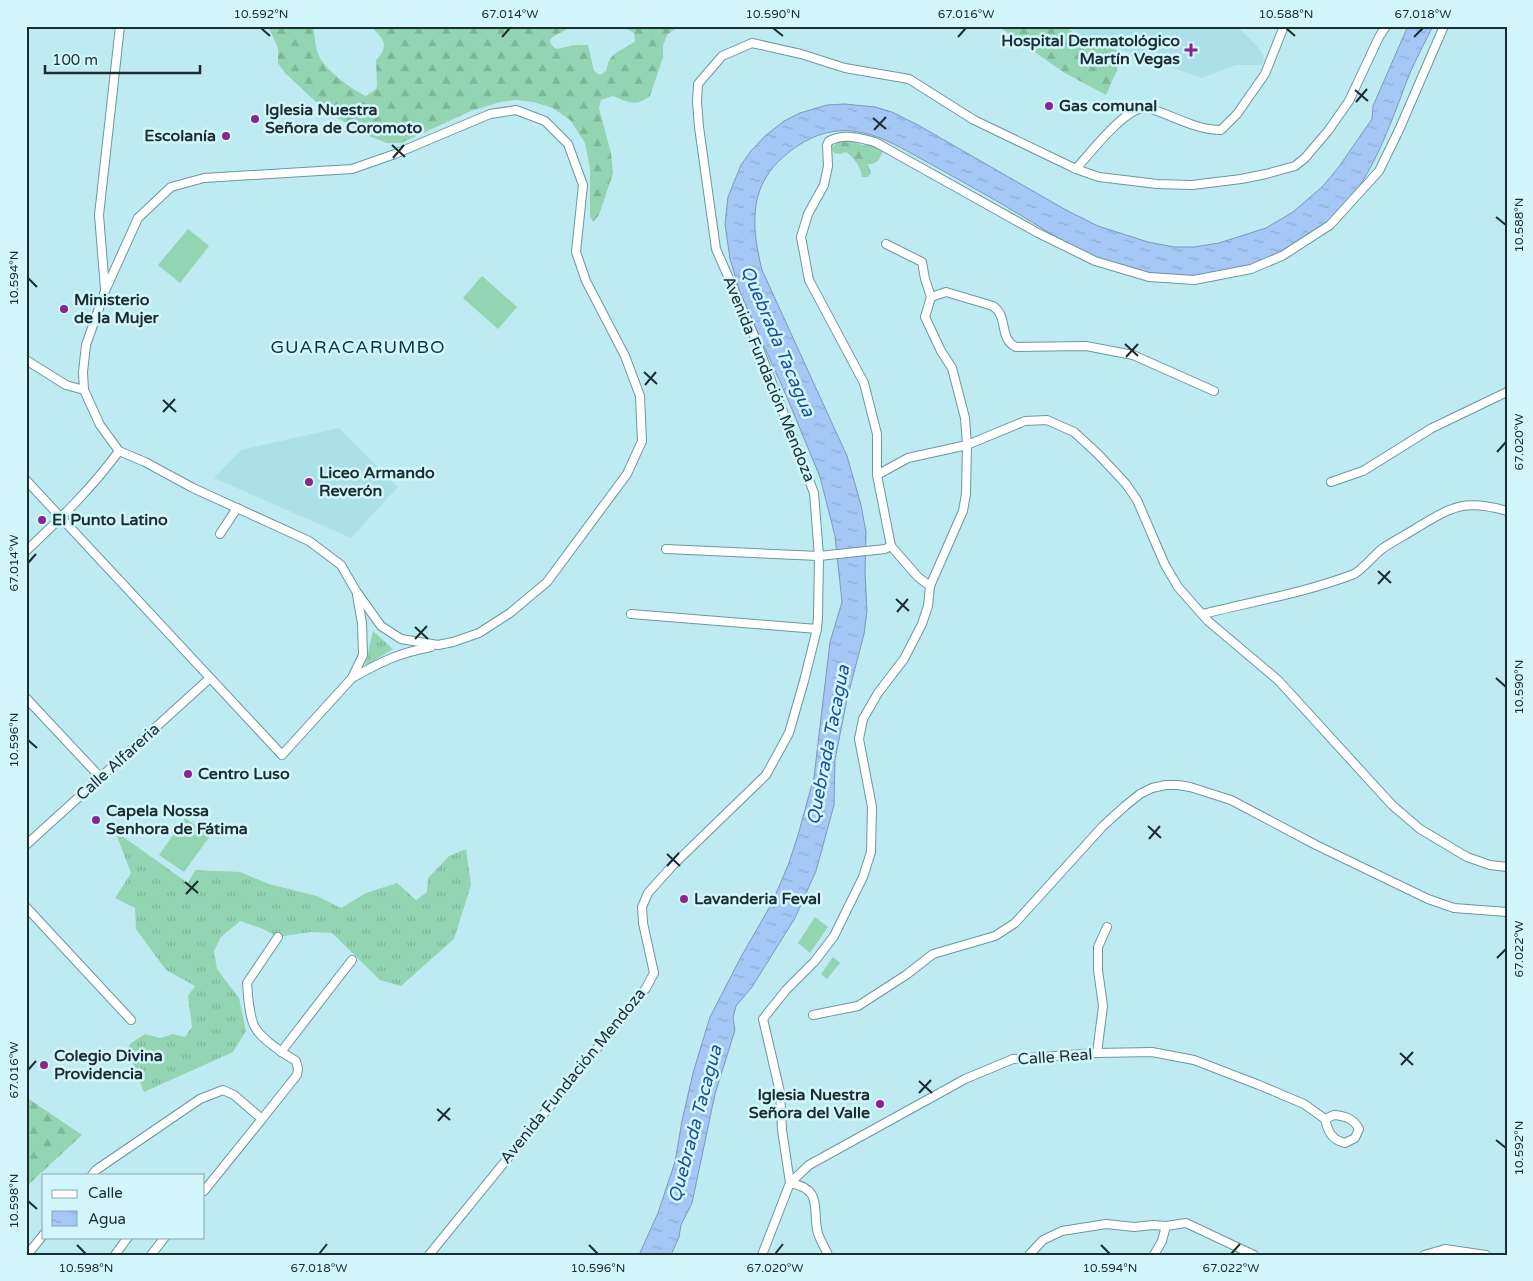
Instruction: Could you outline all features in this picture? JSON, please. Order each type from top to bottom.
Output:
[{"type":"street","points":[[105,291],[99,215],[120,26]]},
{"type":"street","points":[[1076,169],[1122,119],[1144,108],[1194,126],[1211,130],[1222,130],[1237,114],[1265,74],[1284,26]]},
{"type":"street","name":"Avenida Fundación Mendoza","points":[[429,1255],[646,988],[654,974],[643,923],[642,907],[648,893],[673,865],[766,775],[789,733],[817,629],[820,556],[814,493],[753,333],[716,249],[699,127],[698,84],[722,56],[752,43],[845,68],[909,79],[974,120],[1076,169],[1099,177],[1157,184],[1192,185],[1241,179],[1294,166],[1305,158],[1349,101],[1386,26]]},
{"type":"street","points":[[930,586],[918,577],[888,547],[877,476],[877,434],[864,383],[809,280],[801,237],[808,214],[824,185],[828,166],[827,145],[829,141],[842,137],[854,137],[875,142],[1038,233],[1095,261],[1149,277],[1194,280],[1251,269],[1282,256],[1330,225],[1380,171],[1444,26]]},
{"type":"street","points":[[26,480],[282,755],[352,678],[388,658],[411,650],[438,645],[478,633],[510,613],[547,582],[627,474],[642,441],[640,396],[625,356],[586,281],[576,252],[583,185],[568,144],[545,121],[516,110],[490,114],[395,154],[352,169],[204,178],[171,187],[138,218],[105,291],[86,345],[83,372],[84,390],[100,425],[119,451],[308,541],[341,565],[356,591],[381,626],[401,639],[438,645]]},
{"type":"street","points":[[828,1255],[817,1230],[816,1203],[810,1192],[800,1185],[790,1183],[782,1130],[780,1092],[762,1019],[786,990],[815,961],[834,936],[863,877],[871,852],[872,807],[859,739],[863,719],[878,694],[904,660],[922,624],[928,606],[930,586],[963,511],[966,494],[966,418],[952,368],[941,351],[925,317],[931,298],[922,262],[886,244]]},
{"type":"street","points":[[931,298],[946,292],[993,306],[998,310],[1004,323],[1005,337],[1010,344],[1016,347],[1086,346],[1133,355],[1214,392]]},
{"type":"street","points":[[26,360],[66,386],[84,390]]},
{"type":"street","points":[[1331,482],[1363,471],[1432,428],[1507,392]]},
{"type":"street","points":[[877,476],[908,458],[966,445],[1026,421],[1047,420],[1074,432],[1126,484],[1137,500],[1165,565],[1178,587],[1203,614],[1278,680],[1392,805],[1420,829],[1466,857],[1490,865],[1507,867]]},
{"type":"street","points":[[26,551],[89,490],[119,451]]},
{"type":"street","points":[[1203,614],[1322,584],[1356,573],[1382,549],[1446,510],[1469,505],[1507,511]]},
{"type":"street","points":[[220,534],[237,508]]},
{"type":"street","points":[[666,549],[820,556],[888,547]]},
{"type":"street","points":[[352,678],[362,655],[362,623],[356,591]]},
{"type":"street","points":[[631,614],[817,629]]},
{"type":"street","name":"Calle Alfareria","points":[[26,845],[210,678]]},
{"type":"street","points":[[26,698],[100,778]]},
{"type":"street","points":[[813,1015],[858,1006],[906,975],[932,954],[995,936],[1015,924],[1110,820],[1140,794],[1152,788],[1166,785],[1190,786],[1230,800],[1428,899],[1454,908],[1507,912]]},
{"type":"street","points":[[26,907],[131,1020]]},
{"type":"street","points":[[1097,1053],[1103,1006],[1098,970],[1098,947],[1107,927]]},
{"type":"street","points":[[205,1189],[297,1075],[296,1061],[281,1052],[255,1029],[246,982],[278,938]]},
{"type":"street","points":[[281,1052],[352,960]]},
{"type":"street","name":"Calle Real","points":[[762,1255],[790,1183],[809,1165],[965,1079],[1013,1059],[1097,1053],[1152,1052],[1194,1060],[1304,1104],[1325,1120]]},
{"type":"street","points":[[93,1174],[200,1099],[223,1090],[234,1096],[262,1119]]},
{"type":"street","points":[[1334,1115],[1342,1116],[1356,1122],[1359,1129],[1355,1138],[1344,1143],[1337,1141],[1331,1136],[1325,1120],[1334,1115]]},
{"type":"street","points":[[1029,1255],[1043,1240],[1062,1232],[1106,1224],[1134,1228],[1186,1223],[1254,1255]]},
{"type":"street","points":[[1154,1255],[1162,1241],[1166,1226]]},
{"type":"street","points":[[27,1255],[42,1236]]},
{"type":"street","points":[[115,1255],[127,1238]]},
{"type":"street","points":[[151,1255],[164,1238]]},
{"type":"street","points":[[1424,1255],[1445,1249],[1486,1255]]},
{"type":"shaded area","name":"Hospital Dermatológico Martín Vegas","points":[[1068,26],[1237,26],[1264,56],[1262,65],[1236,65],[1202,78],[1082,36]]},
{"type":"shaded area","name":"Liceo Armando Reverón","points":[[339,428],[398,487],[351,538],[214,478],[241,450]]},
{"type":"green space","points":[[268,26],[313,26],[317,49],[322,61],[342,81],[366,96],[376,89],[376,60],[384,46],[382,39],[370,26],[570,26],[551,38],[551,45],[556,49],[588,45],[594,71],[600,75],[606,71],[612,56],[635,41],[634,33],[630,30],[606,29],[595,26],[679,26],[667,35],[663,46],[663,57],[650,96],[636,102],[627,102],[613,96],[601,100],[599,108],[611,153],[613,173],[599,215],[593,222],[590,217],[590,168],[585,143],[570,120],[553,108],[533,102],[516,100],[500,102],[471,111],[401,143],[387,143],[369,136],[327,112],[285,73],[278,63],[278,48]]},
{"type":"green space","points":[[998,26],[1065,26],[1081,38],[1117,50],[1117,70],[1106,95],[1063,72]]},
{"type":"green space","points":[[840,140],[848,140],[862,145],[869,143],[883,151],[876,162],[868,164],[871,173],[868,177],[862,177],[857,163],[846,152],[834,153],[831,148]]},
{"type":"green space","points":[[188,229],[209,246],[180,283],[158,265]]},
{"type":"green space","points":[[482,276],[517,307],[498,329],[463,298]]},
{"type":"green space","points":[[373,631],[393,649],[365,666]]},
{"type":"green space","points":[[185,818],[210,836],[184,872],[159,855]]},
{"type":"green space","points":[[115,831],[188,883],[195,870],[240,872],[269,884],[317,896],[341,908],[366,893],[397,883],[416,900],[427,892],[428,878],[449,856],[466,849],[471,885],[454,939],[401,986],[380,980],[332,933],[310,932],[278,937],[263,929],[240,921],[221,937],[214,951],[217,969],[239,998],[246,1031],[233,1052],[144,1092],[127,1049],[131,1043],[145,1034],[160,1038],[173,1034],[185,1037],[192,1027],[188,996],[195,986],[166,970],[136,929],[135,908],[115,898],[131,873]]},
{"type":"green space","points":[[815,917],[828,927],[810,953],[798,943]]},
{"type":"green space","points":[[833,957],[840,963],[827,979],[821,974]]},
{"type":"green space","points":[[26,1097],[82,1135],[29,1184],[26,1182]]},
{"type":"water","name":"Quebrada Tacagua","points":[[1408,26],[1433,26],[1410,73],[1381,146],[1363,181],[1352,197],[1322,228],[1302,241],[1280,253],[1241,268],[1204,275],[1166,275],[1128,268],[1098,259],[1064,242],[999,202],[900,147],[873,135],[853,131],[823,134],[796,147],[780,160],[762,184],[755,211],[755,226],[762,270],[847,456],[861,505],[866,532],[865,573],[867,611],[864,634],[847,699],[835,760],[834,805],[816,871],[795,918],[752,987],[736,1006],[733,1018],[735,1030],[715,1094],[692,1203],[681,1225],[679,1237],[671,1255],[639,1255],[658,1213],[675,1162],[693,1073],[710,1017],[772,903],[789,863],[798,835],[814,777],[830,642],[842,602],[835,536],[820,477],[741,295],[730,259],[725,224],[728,197],[741,165],[765,136],[784,121],[800,113],[827,105],[845,104],[875,107],[892,112],[918,125],[1066,210],[1098,226],[1148,242],[1174,247],[1194,247],[1219,243],[1266,228],[1293,212],[1323,186],[1372,119],[1373,106]]},
{"type":"place","name":"Hospital Dermatológico Martín Vegas","points":[[1191,50]]},
{"type":"place","name":"Gas comunal","points":[[1049,106]]},
{"type":"place","name":"Iglesia Nuestra Señora de Coromoto","points":[[255,119]]},
{"type":"place","name":"Escolanía","points":[[226,136]]},
{"type":"place","name":"Ministerio de la Mujer","points":[[64,309]]},
{"type":"place","name":"Liceo Armando Reverón","points":[[309,482]]},
{"type":"place","name":"El Punto Latino","points":[[42,520]]},
{"type":"place","name":"Centro Luso","points":[[188,774]]},
{"type":"place","name":"Capela Nossa Senhora de Fátima","points":[[96,820]]},
{"type":"place","name":"Lavanderia Feval","points":[[684,899]]},
{"type":"place","name":"Colegio Divina Providencia","points":[[44,1065]]},
{"type":"place","name":"Iglesia Nuestra Señora del Valle","points":[[880,1104]]},
{"type":"district","name":"GUARACARUMBO","points":[[358,347]]}]
